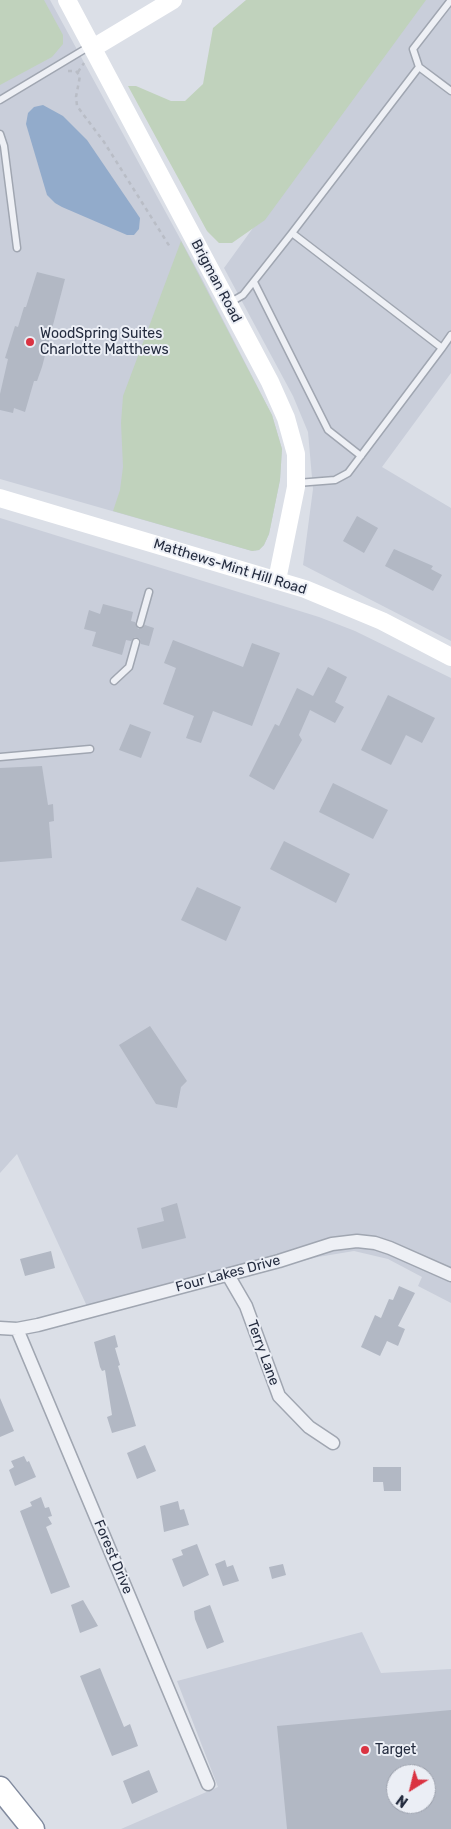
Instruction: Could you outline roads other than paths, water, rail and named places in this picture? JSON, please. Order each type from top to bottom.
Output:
[{"type":"highway","points":[[0,1788],[33,1829]]},
{"type":"street","name":"Brigman Road","points":[[67,0],[228,303],[286,418],[296,454],[296,483],[278,580]]},
{"type":"street","points":[[92,46],[173,0]]},
{"type":"street","name":"Matthews-Mint Hill Road","points":[[0,498],[278,580],[357,610],[451,657]]},
{"type":"street","name":"Four Lakes Drive","points":[[0,1328],[17,1330],[228,1275],[332,1244],[357,1241],[390,1248],[451,1275]]},
{"type":"street","name":"Terry Lane","points":[[228,1275],[246,1306],[280,1396],[308,1427],[332,1443]]},
{"type":"street","name":"Forest Drive","points":[[17,1330],[208,1784]]},
{"type":"lane","points":[[451,0],[413,50],[419,66],[451,91]]},
{"type":"lane","points":[[0,100],[92,46]]},
{"type":"lane","points":[[228,303],[243,295],[254,282],[419,66]]},
{"type":"lane","points":[[0,134],[4,146],[17,248]]},
{"type":"lane","points":[[292,233],[442,348]]},
{"type":"lane","points":[[254,282],[328,430],[361,456]]},
{"type":"lane","points":[[296,483],[335,480],[348,473],[451,335]]},
{"type":"lane","points":[[140,624],[148,592]]},
{"type":"lane","points":[[114,681],[129,667],[136,642]]},
{"type":"lane","points":[[0,757],[90,749]]},
{"type":"water","points":[[43,105],[63,116],[87,140],[140,218],[139,229],[134,235],[127,235],[62,207],[47,195],[26,124],[28,113],[34,107]]},
{"type":"place","name":"WoodSpring Suites Charlotte Matthews","points":[[30,342]]},
{"type":"place","name":"Target","points":[[365,1750]]}]
